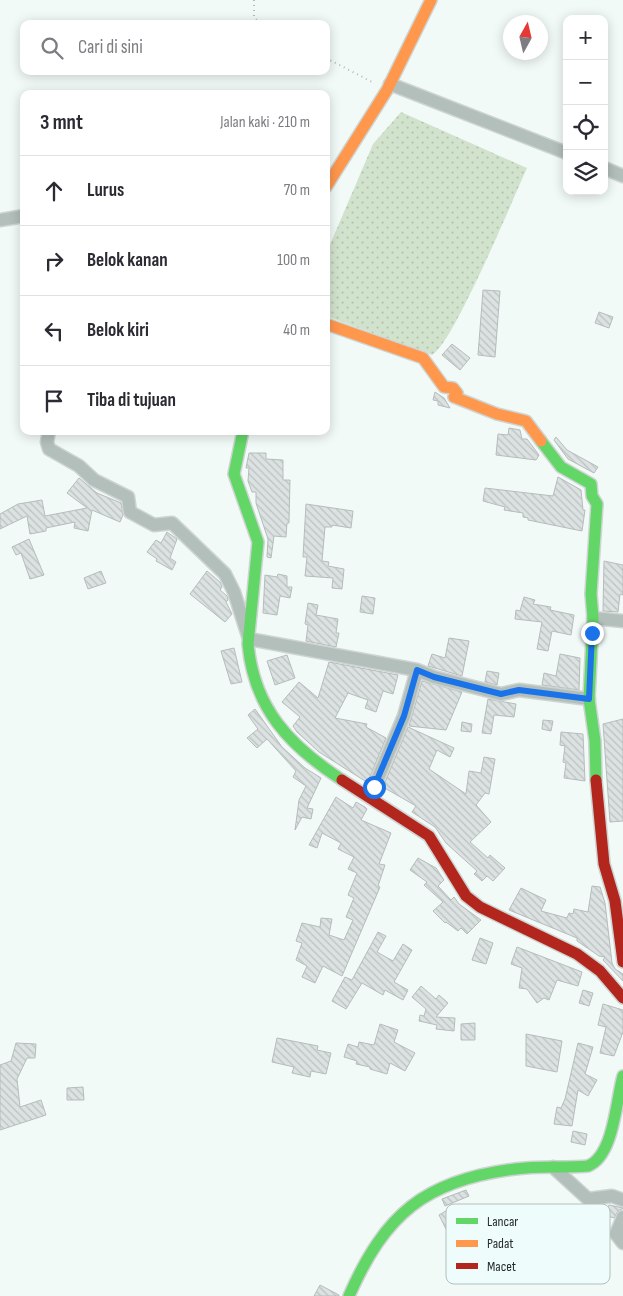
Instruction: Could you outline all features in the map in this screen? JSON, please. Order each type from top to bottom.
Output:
[{"type":"street","points":[[330,180],[388,87],[431,0]]},
{"type":"street","points":[[388,87],[563,152]]},
{"type":"street","points":[[608,170],[623,176]]},
{"type":"street","points":[[0,220],[20,217]]},
{"type":"street","points":[[330,325],[423,358],[444,387],[453,388],[457,393],[454,397],[497,414],[526,421],[561,467],[591,484],[592,496],[597,504],[591,594],[593,618],[589,699],[595,741],[594,763],[604,864],[615,901],[623,962]]},
{"type":"street","points":[[48,435],[47,442],[50,449],[79,466],[94,480],[128,497],[130,512],[154,526],[172,523],[220,569],[234,592],[249,639]]},
{"type":"street","points":[[242,435],[234,474],[258,542],[249,654],[262,697],[273,717],[289,739],[318,765],[429,836],[466,896],[473,903],[503,921],[580,956],[592,964],[623,998]]},
{"type":"street","points":[[593,618],[623,621]]},
{"type":"street","points":[[249,639],[417,670],[434,677],[501,694],[529,690],[589,699]]},
{"type":"street","points":[[370,797],[404,716],[417,670]]},
{"type":"street","points":[[349,1296],[361,1265],[389,1223],[432,1190],[491,1173],[553,1167],[588,1166],[598,1161],[609,1143],[617,1092],[623,1076]]},
{"type":"street","points":[[553,1167],[588,1199],[612,1196],[623,1200]]},
{"type":"street","points":[[623,1218],[616,1234],[623,1243]]},
{"type":"path","points":[[254,0],[254,17],[257,20]]},
{"type":"path","points":[[330,60],[388,87]]},
{"type":"green space","points":[[401,112],[527,168],[468,299],[442,345],[432,355],[330,317],[330,245],[373,144]]},
{"type":"building","points":[[483,290],[500,291],[495,357],[478,355]]},
{"type":"building","points":[[599,312],[613,317],[609,328],[595,323]]},
{"type":"building","points":[[452,344],[470,358],[460,370],[442,355]]},
{"type":"building","points":[[435,392],[444,398],[450,408],[438,405],[438,401],[433,400]]},
{"type":"building","points":[[509,428],[520,430],[522,439],[527,439],[539,455],[536,460],[496,455],[498,434],[508,435]]},
{"type":"building","points":[[556,437],[567,450],[598,467],[594,473],[568,459],[554,440]]},
{"type":"building","points":[[249,453],[266,453],[266,459],[283,460],[283,480],[290,480],[289,523],[287,523],[286,537],[274,536],[271,558],[267,557],[268,539],[256,503],[256,492],[252,492],[248,481],[249,468],[246,468]]},
{"type":"building","points":[[558,477],[581,490],[583,510],[585,510],[582,531],[528,520],[528,518],[523,517],[523,513],[504,510],[505,507],[483,501],[485,488],[553,496]]},
{"type":"building","points":[[79,478],[97,493],[121,503],[123,515],[120,522],[92,510],[88,531],[74,528],[75,522],[46,528],[46,531],[30,534],[27,516],[0,529],[0,514],[18,504],[42,500],[45,516],[87,508],[67,493]]},
{"type":"building","points":[[306,504],[353,511],[351,528],[332,525],[332,527],[325,527],[322,561],[329,562],[328,566],[344,569],[342,589],[332,588],[333,578],[305,576],[307,557],[303,557]]},
{"type":"building","points":[[167,532],[177,539],[170,558],[176,562],[172,570],[156,561],[157,559],[147,552],[156,540],[161,543]]},
{"type":"building","points":[[29,539],[44,575],[30,579],[21,553],[16,555],[12,547]]},
{"type":"building","points":[[604,561],[623,565],[623,595],[620,594],[618,612],[603,611]]},
{"type":"building","points":[[101,571],[106,583],[88,589],[84,578]]},
{"type":"building","points":[[207,571],[220,582],[222,587],[220,590],[227,596],[228,600],[226,602],[232,614],[225,622],[190,594]]},
{"type":"building","points":[[278,574],[287,576],[287,587],[292,587],[290,598],[280,596],[277,615],[263,613],[265,575],[277,577]]},
{"type":"building","points":[[362,596],[375,598],[373,614],[360,612]]},
{"type":"building","points":[[524,597],[535,600],[533,604],[551,607],[550,610],[574,615],[571,635],[552,631],[548,651],[537,649],[542,622],[515,619],[516,610],[520,611]]},
{"type":"building","points":[[308,603],[318,605],[316,615],[338,619],[336,633],[339,633],[336,647],[306,641],[308,625],[305,624]]},
{"type":"building","points":[[449,638],[469,641],[462,676],[428,666],[432,654],[445,658]]},
{"type":"building","points":[[234,648],[242,682],[231,684],[221,651]]},
{"type":"building","points":[[560,654],[580,658],[579,690],[542,685],[544,673],[556,676]]},
{"type":"building","points":[[287,655],[295,678],[275,685],[267,661]]},
{"type":"building","points":[[329,662],[398,675],[393,694],[383,691],[376,712],[365,708],[368,700],[348,693],[335,718],[367,724],[366,727],[386,738],[369,779],[365,781],[319,752],[297,732],[293,726],[300,717],[282,702],[299,682],[318,698]]},
{"type":"building","points":[[487,671],[499,673],[497,685],[485,682]]},
{"type":"building","points":[[422,681],[462,692],[446,730],[409,726]]},
{"type":"building","points":[[488,699],[516,704],[514,717],[494,715],[491,734],[482,733]]},
{"type":"building","points":[[255,709],[282,747],[305,768],[321,778],[307,808],[313,809],[311,819],[302,817],[295,830],[299,800],[306,786],[293,777],[296,771],[267,739],[257,748],[247,738],[258,729],[248,715]]},
{"type":"building","points":[[623,719],[623,821],[610,822],[603,724]]},
{"type":"building","points":[[543,720],[553,721],[551,731],[542,729]]},
{"type":"building","points":[[462,722],[472,724],[471,732],[461,731]]},
{"type":"building","points":[[408,727],[454,748],[450,757],[437,750],[429,769],[466,794],[469,771],[481,773],[484,757],[495,759],[489,794],[485,793],[476,805],[491,822],[470,842],[488,858],[490,855],[505,868],[493,881],[487,876],[482,881],[474,874],[477,871],[446,843],[435,827],[412,812],[416,806],[383,787]]},
{"type":"building","points":[[561,732],[583,734],[585,781],[564,778],[566,763],[563,762],[565,746],[560,745]]},
{"type":"building","points":[[336,797],[353,808],[356,802],[365,807],[367,809],[361,820],[391,833],[379,864],[385,865],[378,886],[380,887],[342,976],[323,966],[315,983],[302,977],[307,966],[296,960],[302,943],[296,941],[302,923],[320,927],[321,918],[332,919],[329,935],[344,940],[353,920],[346,917],[354,898],[348,895],[357,873],[348,869],[354,857],[338,849],[341,843],[322,833],[317,848],[309,845]]},
{"type":"building","points":[[418,858],[436,868],[444,880],[438,886],[451,900],[454,897],[459,904],[481,920],[467,934],[461,928],[458,931],[445,923],[433,911],[443,902],[424,885],[427,882],[410,870]]},
{"type":"building","points":[[592,886],[600,887],[605,903],[612,963],[615,969],[623,974],[623,981],[603,960],[605,957],[599,956],[577,941],[577,938],[509,910],[521,888],[546,900],[541,911],[567,918],[569,913],[573,914],[574,909],[588,912]]},
{"type":"building","points":[[378,932],[386,936],[377,952],[393,961],[403,944],[412,950],[394,982],[408,990],[403,1000],[385,990],[383,995],[362,983],[346,1009],[332,1001],[345,977],[352,980]]},
{"type":"building","points":[[480,938],[493,943],[486,964],[472,960]]},
{"type":"building","points":[[517,947],[582,972],[578,986],[557,980],[549,1000],[544,998],[537,1003],[527,989],[519,988],[522,968],[511,964]]},
{"type":"building","points":[[421,986],[436,999],[439,995],[448,1003],[436,1017],[455,1018],[454,1031],[436,1029],[437,1025],[419,1021],[420,1015],[424,1016],[426,1009],[412,997]]},
{"type":"building","points":[[583,990],[593,993],[589,1006],[579,1003]]},
{"type":"building","points":[[603,1004],[623,1010],[623,1032],[614,1056],[600,1053],[606,1027],[598,1025]]},
{"type":"building","points":[[475,1023],[475,1040],[461,1040],[461,1024]]},
{"type":"building","points":[[380,1024],[398,1030],[394,1042],[415,1053],[405,1071],[390,1063],[387,1074],[356,1064],[357,1061],[344,1057],[348,1044],[358,1047],[359,1042],[374,1045]]},
{"type":"building","points":[[526,1034],[562,1041],[557,1072],[526,1066]]},
{"type":"building","points":[[277,1038],[318,1046],[317,1050],[331,1053],[326,1074],[311,1071],[310,1077],[292,1073],[294,1067],[272,1062]]},
{"type":"building","points":[[16,1043],[36,1044],[35,1058],[27,1058],[17,1079],[20,1107],[41,1100],[46,1115],[0,1130],[0,1065],[11,1061]]},
{"type":"building","points":[[578,1043],[593,1047],[585,1074],[597,1080],[588,1096],[578,1090],[572,1126],[554,1124],[557,1107],[561,1108],[565,1099]]},
{"type":"building","points":[[83,1087],[84,1100],[67,1100],[67,1088]]},
{"type":"building","points":[[573,1131],[587,1134],[585,1145],[571,1142]]},
{"type":"building","points":[[466,1190],[469,1196],[445,1206],[442,1199]]},
{"type":"building","points":[[610,1205],[623,1208],[618,1211],[614,1218],[610,1217]]},
{"type":"building","points":[[446,1211],[446,1229],[439,1215]]},
{"type":"building","points":[[320,1285],[339,1295],[339,1296],[314,1296]]},
{"type":"traffic: fast","points":[[242,435],[234,474],[258,542],[248,644],[258,688],[267,707],[291,739],[306,754],[342,780]]},
{"type":"traffic: fast","points":[[541,441],[561,467],[591,484],[592,496],[597,504],[591,594],[593,618],[589,699],[595,741],[596,780]]},
{"type":"traffic: fast","points":[[349,1296],[377,1243],[412,1206],[432,1192],[456,1182],[484,1174],[524,1168],[588,1166],[597,1160],[609,1139],[623,1076]]},
{"type":"traffic: slow","points":[[330,181],[387,90],[431,0]]},
{"type":"traffic: slow","points":[[330,325],[423,358],[444,387],[453,388],[457,393],[454,397],[497,414],[526,421],[541,441]]},
{"type":"traffic: jam","points":[[342,780],[429,836],[466,896],[480,907],[577,954],[600,971],[623,998]]},
{"type":"traffic: jam","points":[[596,780],[604,864],[615,901],[623,962]]},
{"type":"route","points":[[374,787],[404,716],[417,670],[434,677],[501,694],[519,690],[539,691],[589,699],[592,633]]}]
